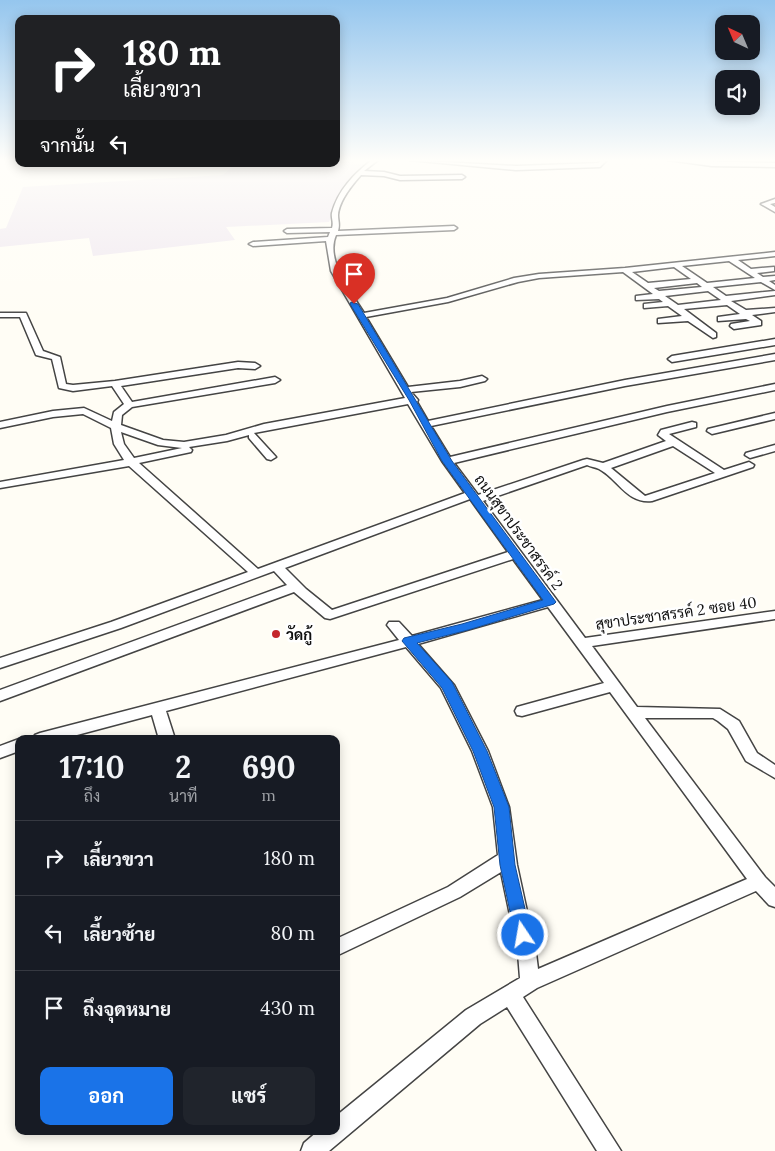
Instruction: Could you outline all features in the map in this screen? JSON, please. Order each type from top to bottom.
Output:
[{"type":"street","name":"ถนนสุขาประชาสรรค์ 2","points":[[336,214],[337,224],[330,243],[335,271],[410,395],[447,461],[759,882],[775,898]]},
{"type":"street","points":[[253,244],[333,234],[454,228]]},
{"type":"street","points":[[287,231],[333,234]]},
{"type":"street","points":[[361,316],[448,300],[517,280],[539,276],[625,270],[775,254]]},
{"type":"street","points":[[731,259],[774,286]]},
{"type":"street","points":[[676,265],[758,323],[734,326]]},
{"type":"street","points":[[714,312],[750,272],[771,269]]},
{"type":"street","points":[[625,270],[713,336]]},
{"type":"street","points":[[724,299],[762,279]]},
{"type":"street","points":[[646,286],[775,310]]},
{"type":"street","points":[[724,299],[774,286]]},
{"type":"street","points":[[638,298],[668,302],[724,299],[774,286]]},
{"type":"street","points":[[724,299],[775,318]]},
{"type":"street","points":[[722,319],[724,299]]},
{"type":"street","points":[[647,306],[668,302],[724,299],[775,301]]},
{"type":"street","points":[[656,313],[668,302]]},
{"type":"street","points":[[0,315],[23,315],[39,354],[56,357],[62,386],[73,388],[115,384],[238,365],[255,366]]},
{"type":"street","points":[[661,322],[689,318]]},
{"type":"street","points":[[678,327],[698,324]]},
{"type":"street","points":[[672,359],[775,342]]},
{"type":"street","points":[[750,346],[771,358]]},
{"type":"street","points":[[426,424],[625,383],[771,358]]},
{"type":"street","points":[[0,425],[72,411],[84,411],[116,427],[162,443],[184,445],[227,438],[271,426],[482,379]]},
{"type":"street","points":[[258,574],[131,462],[116,441],[115,432],[117,414],[128,405],[275,380]]},
{"type":"street","points":[[115,384],[128,405]]},
{"type":"street","points":[[447,461],[666,409],[772,390]]},
{"type":"street","points":[[712,431],[775,416]]},
{"type":"street","points":[[692,425],[665,432],[663,435],[722,473]]},
{"type":"street","points":[[0,485],[131,462],[253,436],[271,426]]},
{"type":"street","points":[[253,436],[271,457]]},
{"type":"street","points":[[604,467],[674,442]]},
{"type":"street","points":[[0,663],[116,625],[473,498],[587,462],[604,467],[638,497],[644,499],[652,498],[722,473],[775,448]]},
{"type":"street","points":[[277,567],[295,587],[330,615],[515,554]]},
{"type":"street","points":[[0,696],[295,587]]},
{"type":"street","points":[[55,735],[408,641],[464,628],[550,602]]},
{"type":"street","name":"สุขาประชาสรรค์ 2 ซอย 40","points":[[582,643],[775,615]]},
{"type":"street","points":[[394,625],[447,685],[480,751],[501,807],[507,859],[527,953],[530,982]]},
{"type":"street","points":[[522,711],[613,686]]},
{"type":"street","points":[[157,707],[166,735]]},
{"type":"street","points":[[632,712],[715,713],[726,717],[742,738],[749,755],[775,772]]},
{"type":"street","points":[[0,752],[15,746]]},
{"type":"street","points":[[340,946],[454,892],[507,859]]},
{"type":"street","points":[[340,1128],[473,1017],[530,982],[759,882]]},
{"type":"street","points":[[511,995],[610,1151]]},
{"type":"street","points":[[312,1151],[331,1135]]},
{"type":"shaded area","points":[[12,214],[333,214],[329,222],[226,227],[235,240],[93,256],[89,238],[0,247],[0,229],[6,228]]},
{"type":"place","name":"วัดกู้","points":[[276,634]]},
{"type":"route","points":[[354,304],[413,400],[447,461],[550,602],[464,628],[408,641],[447,685],[480,751],[501,807],[508,865],[523,935]]}]
